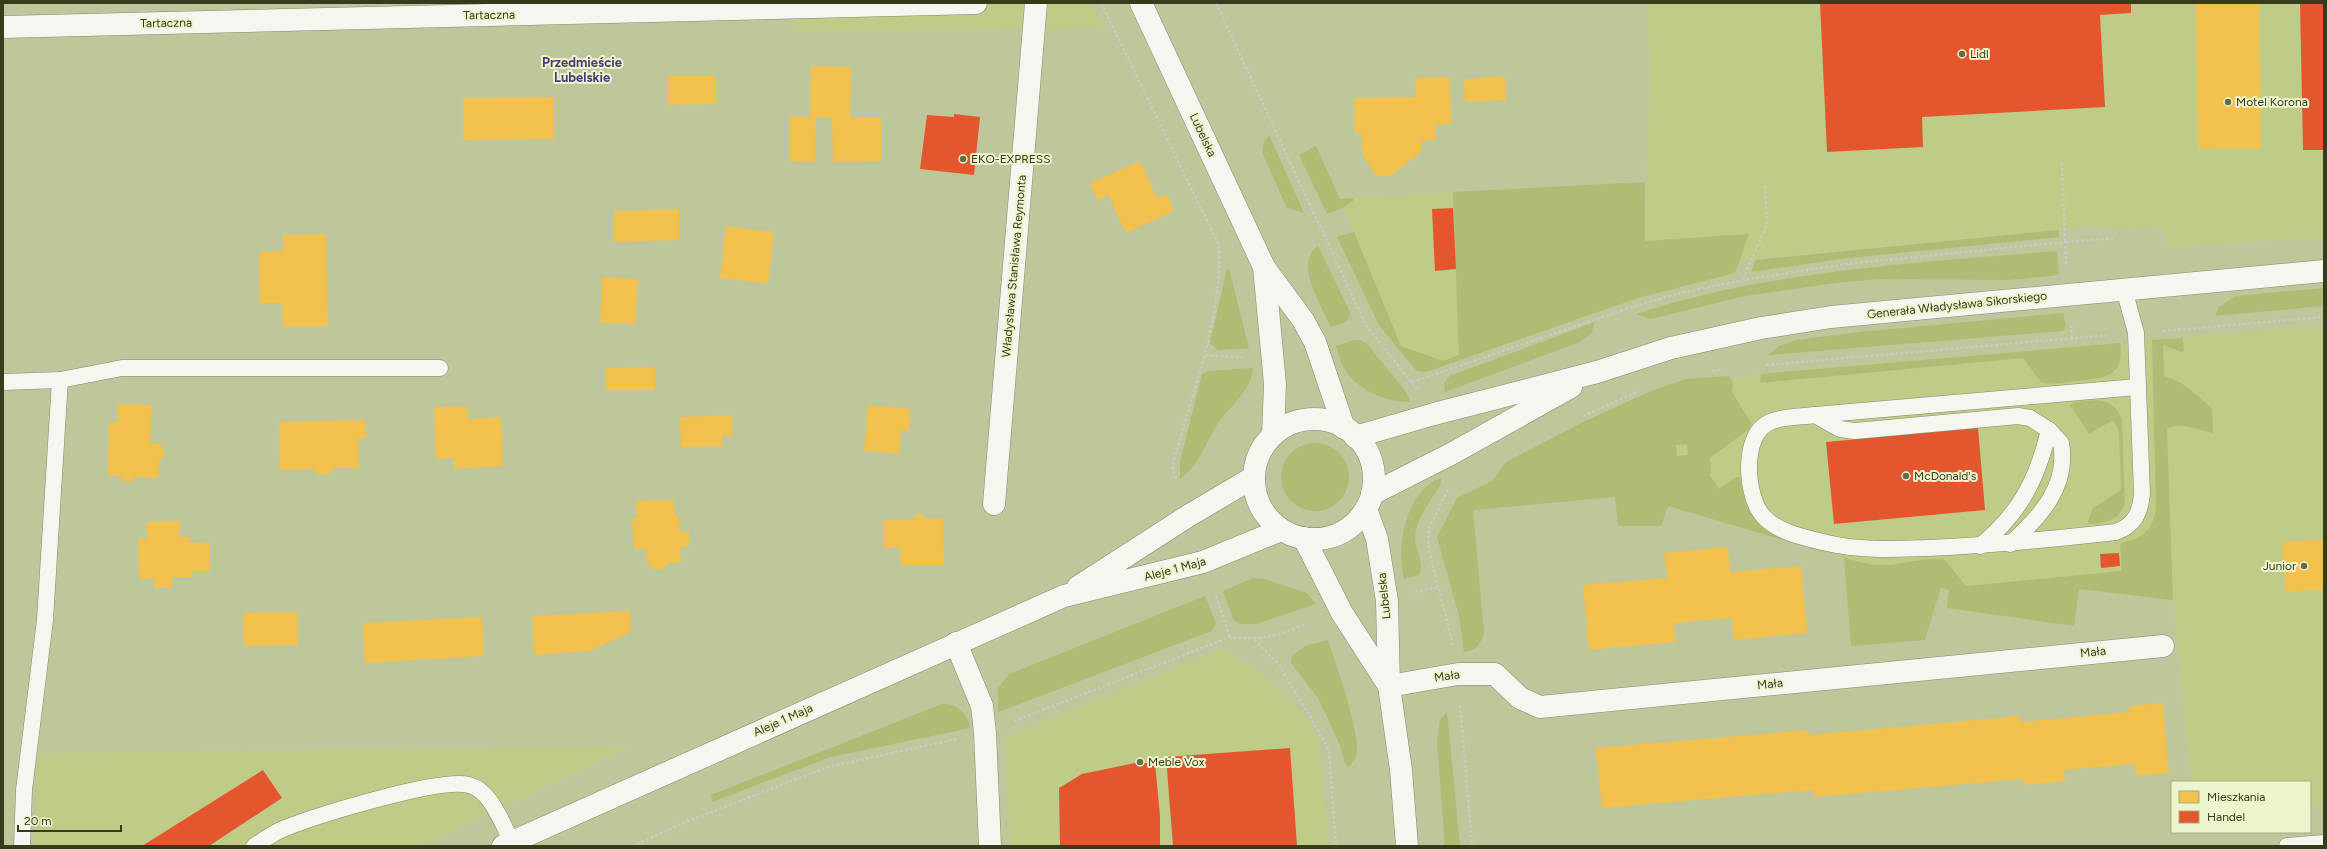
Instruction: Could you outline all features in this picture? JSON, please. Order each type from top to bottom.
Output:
[{"type":"street","name":"Tartaczna","points":[[3,27],[976,3]]},
{"type":"street","name":"Władysława Stanisława Reymonta","points":[[994,504],[1036,3]]},
{"type":"street","name":"Lubelska","points":[[1141,3],[1264,266],[1303,320],[1315,342],[1350,432]]},
{"type":"street","name":"Lubelska","points":[[1264,266],[1275,384],[1272,435]]},
{"type":"street","name":"Generała Władysława Sikorskiego","points":[[1596,372],[1671,348],[1761,328],[1831,318],[2324,271]]},
{"type":"street","points":[[1350,432],[1434,414],[1596,372]]},
{"type":"street","points":[[1369,502],[1450,454],[1596,372]]},
{"type":"street","points":[[1307,420],[1326,421],[1350,432],[1366,451],[1372,468],[1369,502],[1358,520],[1343,532],[1324,538],[1304,538],[1281,530],[1262,511],[1255,495],[1254,477],[1261,450],[1272,435],[1288,425],[1307,420]]},
{"type":"street","name":"Aleje 1 Maja","points":[[507,844],[1064,596],[1188,516],[1254,477]]},
{"type":"street","name":"Lubelska","points":[[1369,502],[1377,539],[1387,601],[1389,686],[1401,770],[1408,846]]},
{"type":"street","name":"Aleje 1 Maja","points":[[1064,596],[1204,562],[1281,530]]},
{"type":"street","name":"Lubelska","points":[[1304,538],[1342,613],[1389,686]]},
{"type":"street","points":[[956,643],[982,706],[985,732],[990,846]]},
{"type":"street","name":"Mała","points":[[1389,686],[1458,674],[1495,674],[1520,698],[1540,707],[2163,646]]},
{"type":"lane","points":[[2124,289],[2136,333],[2142,494],[2140,509],[2135,521],[2127,528],[2116,532],[2010,544],[1879,549],[1828,543],[1784,530],[1772,524],[1763,516],[1756,504],[1751,488],[1749,469],[1754,438],[1761,428],[1770,422],[1815,415],[2137,387]]},
{"type":"lane","points":[[3,382],[60,380],[122,368],[440,368]]},
{"type":"lane","points":[[22,846],[24,790],[45,620],[60,380]]},
{"type":"lane","points":[[1815,415],[1840,429],[1855,431],[2018,416],[2030,418],[2049,430],[2061,443],[2062,472],[2044,510],[2010,544]]},
{"type":"lane","points":[[1980,546],[2004,525],[2024,500],[2042,459],[2049,430]]},
{"type":"lane","points":[[254,846],[290,827],[363,804],[448,784],[470,785],[487,796],[507,844]]},
{"type":"lane","points":[[2287,846],[2324,843]]},
{"type":"path","points":[[1101,3],[1219,245],[1220,262],[1216,302],[1205,355],[1172,465],[1176,480]]},
{"type":"path","points":[[1216,3],[1367,327],[1421,393]]},
{"type":"path","points":[[2062,163],[2067,273]]},
{"type":"path","points":[[1743,280],[1767,225],[1766,183]]},
{"type":"path","points":[[1412,382],[1628,308],[1680,293],[1743,280],[1846,264],[2114,238]]},
{"type":"path","points":[[1766,365],[2324,317]]},
{"type":"path","points":[[2071,324],[2072,339]]},
{"type":"path","points":[[1205,355],[1243,358]]},
{"type":"path","points":[[1708,372],[1723,370]]},
{"type":"path","points":[[1576,419],[1644,389]]},
{"type":"path","points":[[1449,486],[1429,528],[1428,546],[1454,650]]},
{"type":"path","points":[[1409,594],[1438,586]]},
{"type":"path","points":[[1216,596],[1230,637]]},
{"type":"path","points":[[1253,640],[1281,667],[1324,740],[1329,752],[1336,846]]},
{"type":"path","points":[[1460,705],[1472,846]]},
{"type":"shaded area","points":[[792,3],[1091,3],[1105,28],[794,32]]},
{"type":"shaded area","points":[[1647,3],[2324,3],[2324,238],[2165,247],[2164,227],[2131,229],[2094,226],[1737,261],[1749,234],[1645,241],[1650,68]]},
{"type":"shaded area","points":[[1269,135],[1304,213],[1287,208],[1262,152],[1264,142]]},
{"type":"shaded area","points":[[1316,146],[1340,199],[1353,198],[1354,200],[1343,208],[1327,214],[1299,155]]},
{"type":"shaded area","points":[[1645,182],[1645,241],[1749,234],[1735,273],[1638,298],[1426,372],[1417,371],[1414,368],[1379,325],[1337,237],[1354,232],[1401,346],[1443,361],[1459,355],[1453,192]]},
{"type":"shaded area","points":[[1453,192],[1459,355],[1443,361],[1401,346],[1340,199]]},
{"type":"shaded area","points":[[2059,230],[2059,237],[1848,258],[1751,272],[1756,260]]},
{"type":"shaded area","points":[[1318,246],[1350,312],[1349,319],[1347,321],[1331,327],[1316,297],[1309,274],[1308,263],[1311,254]]},
{"type":"shaded area","points":[[2057,251],[2059,275],[2008,280],[1877,279],[1835,283],[1746,296],[1650,319],[1636,314],[1687,299],[1739,287],[1844,270]]},
{"type":"shaded area","points":[[1227,269],[1229,269],[1249,348],[1218,350],[1210,343]]},
{"type":"shaded area","points":[[2324,288],[2324,306],[2215,316],[2219,307],[2235,296]]},
{"type":"shaded area","points":[[2063,313],[2066,326],[2063,331],[1768,355],[1779,346],[1796,340],[1860,332]]},
{"type":"shaded area","points":[[1595,322],[1591,334],[1580,342],[1445,392],[1444,383],[1450,376]]},
{"type":"shaded area","points":[[2324,325],[2324,805],[2311,806],[2311,781],[2191,781],[2173,600],[2079,589],[2074,626],[1947,608],[1948,589],[1630,494],[1685,391],[1761,374]]},
{"type":"shaded area","points":[[2183,338],[2184,350],[2182,352],[2163,345],[2164,376],[2184,385],[2212,409],[2213,433],[2183,426],[2167,429],[2173,600],[2079,589],[2074,626],[1947,608],[1949,590],[1941,587],[1925,640],[1851,646],[1844,558],[1668,506],[1661,526],[1618,526],[1615,497],[1473,510],[1484,633],[1475,648],[1464,652],[1459,616],[1437,537],[1457,498],[1492,481],[1506,462],[1583,422],[1651,391],[1686,379],[1729,376],[1733,383],[1732,392],[1752,424],[1749,429],[1710,458],[1711,473],[1709,474],[1719,489],[1736,477],[1740,477],[1745,501],[1753,517],[1764,528],[1814,548],[1851,560],[1876,565],[1928,559],[1945,560],[1966,586],[2122,571],[2120,544],[2141,536],[2151,524],[2156,509],[2152,340]],"holes":[[[1687,444],[1688,455],[1677,456],[1676,445]]]},
{"type":"shaded area","points":[[1354,340],[1359,340],[1366,343],[1404,389],[1411,402],[1392,400],[1374,394],[1358,384],[1351,377],[1342,364],[1336,346]]},
{"type":"shaded area","points":[[2120,343],[2121,355],[2119,364],[2110,374],[2094,379],[2059,383],[2048,384],[2040,381],[2023,358],[1760,383],[1761,374]]},
{"type":"shaded area","points":[[1253,368],[1252,376],[1245,391],[1218,423],[1193,466],[1180,479],[1180,462],[1202,374],[1209,371]]},
{"type":"shaded area","points":[[2096,400],[2112,405],[2118,411],[2122,419],[2125,502],[2120,513],[2116,517],[2102,523],[2089,524],[2088,521],[2093,508],[2121,490],[2119,430],[2113,420],[2089,434],[2070,405],[2074,402]]},
{"type":"shaded area","points":[[1315,443],[1328,446],[1339,453],[1346,464],[1349,477],[1346,490],[1339,501],[1328,508],[1315,511],[1302,508],[1291,501],[1284,490],[1281,477],[1284,464],[1291,453],[1302,446]]},
{"type":"shaded area","points":[[1441,478],[1441,483],[1421,516],[1416,530],[1415,542],[1421,570],[1419,575],[1404,579],[1401,552],[1406,521],[1411,507],[1419,495],[1429,485]]},
{"type":"shaded area","points":[[1253,578],[1264,579],[1307,593],[1316,604],[1256,624],[1239,624],[1233,619],[1223,591]]},
{"type":"shaded area","points":[[1205,596],[1216,623],[1212,631],[998,712],[998,688],[1009,674]]},
{"type":"shaded area","points":[[1328,640],[1353,720],[1357,752],[1354,761],[1348,767],[1344,761],[1340,745],[1318,698],[1291,663],[1292,656],[1305,646]]},
{"type":"shaded area","points":[[1223,649],[1261,674],[1298,709],[1310,724],[1319,743],[1328,846],[1010,846],[1005,737]]},
{"type":"shaded area","points":[[942,704],[952,705],[961,710],[967,718],[970,728],[831,757],[712,802],[711,795]]},
{"type":"shaded area","points":[[1447,712],[1460,846],[1445,846],[1437,742],[1440,720]]},
{"type":"shaded area","points":[[629,747],[420,846],[35,846],[38,753]]},
{"type":"building: Mieszkania","points":[[2196,3],[2259,3],[2261,148],[2198,149]]},
{"type":"building: Mieszkania","points":[[811,66],[851,67],[850,117],[881,117],[881,161],[833,162],[832,118],[816,117],[815,162],[790,161],[790,116],[810,117]]},
{"type":"building: Mieszkania","points":[[667,76],[715,76],[715,104],[667,105]]},
{"type":"building: Mieszkania","points":[[1505,76],[1506,100],[1465,102],[1464,79]]},
{"type":"building: Mieszkania","points":[[1449,77],[1452,124],[1436,125],[1436,140],[1421,141],[1421,152],[1391,176],[1376,176],[1363,155],[1361,133],[1355,133],[1354,98],[1416,97],[1415,78]]},
{"type":"building: Mieszkania","points":[[554,97],[554,139],[463,140],[463,98]]},
{"type":"building: Mieszkania","points":[[1140,161],[1157,198],[1167,194],[1174,211],[1126,233],[1108,195],[1097,200],[1090,183]]},
{"type":"building: Mieszkania","points":[[679,209],[679,240],[614,242],[614,211]]},
{"type":"building: Mieszkania","points":[[726,226],[774,232],[768,284],[720,278]]},
{"type":"building: Mieszkania","points":[[326,234],[328,326],[283,327],[282,303],[260,303],[259,252],[283,251],[283,235]]},
{"type":"building: Mieszkania","points":[[602,277],[638,279],[636,324],[600,323]]},
{"type":"building: Mieszkania","points":[[655,367],[655,390],[606,390],[606,368]]},
{"type":"building: Mieszkania","points":[[118,404],[152,405],[150,444],[160,444],[164,449],[164,456],[159,461],[158,478],[135,477],[131,482],[123,481],[120,476],[108,476],[109,422],[118,422]]},
{"type":"building: Mieszkania","points":[[868,405],[910,409],[909,431],[901,430],[899,454],[864,451]]},
{"type":"building: Mieszkania","points":[[467,406],[467,419],[501,417],[503,466],[454,469],[454,458],[436,459],[434,407]]},
{"type":"building: Mieszkania","points":[[732,415],[733,436],[722,436],[723,446],[681,447],[680,417]]},
{"type":"building: Mieszkania","points":[[365,420],[366,438],[358,438],[359,468],[335,468],[329,474],[318,475],[313,469],[280,470],[279,422]]},
{"type":"building: Mieszkania","points":[[674,500],[675,516],[679,516],[680,532],[689,531],[689,546],[680,547],[681,562],[668,563],[663,569],[653,569],[647,563],[646,549],[634,549],[632,518],[637,518],[636,501]]},
{"type":"building: Mieszkania","points":[[915,514],[924,514],[924,519],[943,518],[944,565],[901,565],[900,548],[883,548],[883,520],[915,520]]},
{"type":"building: Mieszkania","points":[[180,521],[180,537],[190,537],[190,543],[210,542],[210,571],[192,571],[192,577],[172,577],[172,588],[154,588],[154,578],[139,579],[138,539],[147,539],[146,522]]},
{"type":"building: Mieszkania","name":"Junior","points":[[2324,540],[2324,589],[2286,592],[2282,542]]},
{"type":"building: Mieszkania","points":[[1728,547],[1730,572],[1801,566],[1807,633],[1734,640],[1732,618],[1674,623],[1676,642],[1589,650],[1583,585],[1667,578],[1664,553]]},
{"type":"building: Mieszkania","points":[[630,611],[631,632],[590,651],[534,655],[532,616]]},
{"type":"building: Mieszkania","points":[[297,612],[298,645],[244,646],[243,613]]},
{"type":"building: Mieszkania","points":[[482,617],[484,656],[365,663],[363,623]]},
{"type":"building: Mieszkania","points":[[2163,703],[2169,773],[2136,775],[2135,764],[2064,770],[2065,781],[2025,785],[2024,779],[1814,797],[1813,790],[1602,808],[1596,748],[1809,730],[1809,735],[2020,716],[2021,722],[2130,712],[2129,706]]},
{"type":"building: Handel","points":[[1820,3],[2131,3],[2131,13],[2100,15],[2105,107],[1922,117],[1923,147],[1827,152]]},
{"type":"building: Handel","points":[[2300,3],[2324,3],[2324,150],[2303,150]]},
{"type":"building: Handel","points":[[954,114],[980,117],[974,175],[920,169],[927,115],[954,117]]},
{"type":"building: Handel","points":[[1453,208],[1456,269],[1435,271],[1432,209]]},
{"type":"building: Handel","name":"McDonald's","points":[[1978,428],[1985,510],[1834,524],[1826,442]]},
{"type":"building: Handel","points":[[2119,553],[2120,566],[2101,568],[2100,554]]},
{"type":"building: Handel","points":[[1290,748],[1297,846],[1173,846],[1166,757]]},
{"type":"building: Handel","points":[[1135,763],[1155,763],[1160,816],[1160,846],[1060,846],[1059,788],[1082,774]]},
{"type":"building: Handel","points":[[263,770],[282,798],[209,846],[142,846]]},
{"type":"place","name":"Lidl","points":[[1962,54]]},
{"type":"place","name":"Motel Korona","points":[[2228,102]]},
{"type":"place","name":"EKO-EXPRESS","points":[[963,159]]},
{"type":"place","name":"McDonald's","points":[[1906,476]]},
{"type":"place","name":"Junior","points":[[2304,566]]},
{"type":"place","name":"Meble Vox","points":[[1140,762]]},
{"type":"district","name":"Przedmieście Lubelskie","points":[[582,70]]}]
